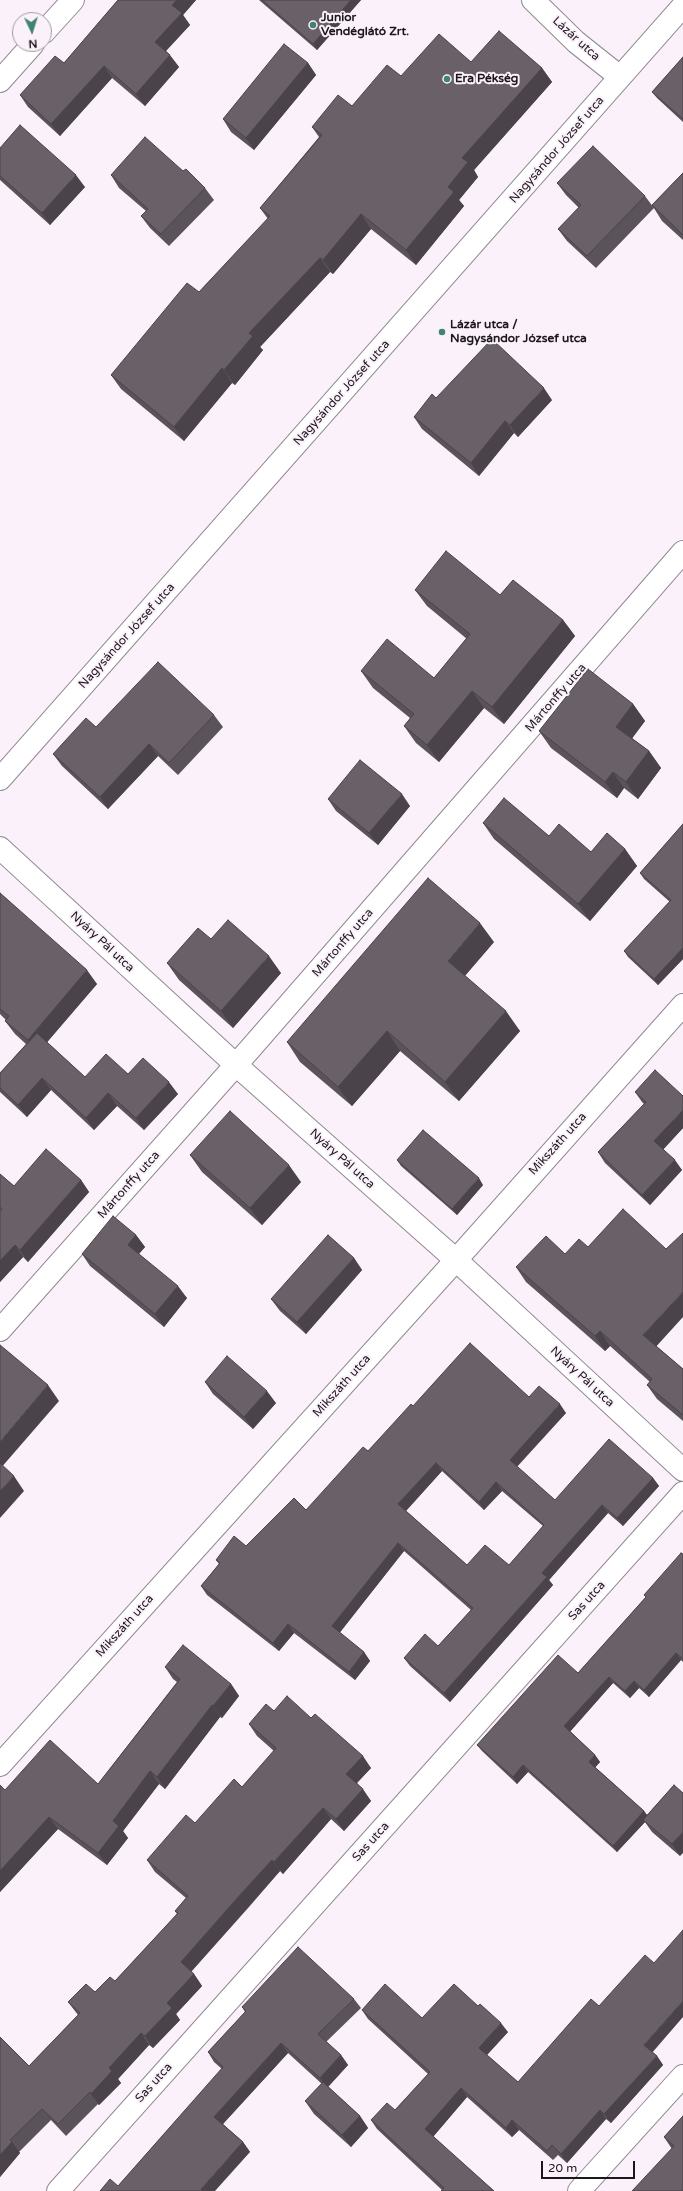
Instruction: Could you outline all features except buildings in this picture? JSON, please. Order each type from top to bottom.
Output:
[{"type":"street","points":[[52,23],[73,0]]},
{"type":"street","name":"Lázár utca","points":[[533,0],[576,42],[620,77]]},
{"type":"street","name":"Nagysándor József utca","points":[[0,779],[568,138],[683,6]]},
{"type":"street","points":[[0,81],[26,52]]},
{"type":"street","name":"Mártonffy utca","points":[[0,1330],[236,1065],[683,552]]},
{"type":"street","name":"Nyáry Pál utca","points":[[0,848],[236,1065],[456,1260],[683,1470]]},
{"type":"street","name":"Mikszáth utca","points":[[0,1765],[456,1260],[683,1004]]},
{"type":"street","name":"Sas utca","points":[[58,2191],[683,1493]]},
{"type":"street","points":[[579,2191],[683,2076]]},
{"type":"place","name":"Junior Vendéglátó Zrt.","points":[[313,25]]},
{"type":"place","name":"Era Pékség","points":[[447,79]]},
{"type":"place","name":"Lázár utca / Nagysándor József utca","points":[[442,332]]}]
